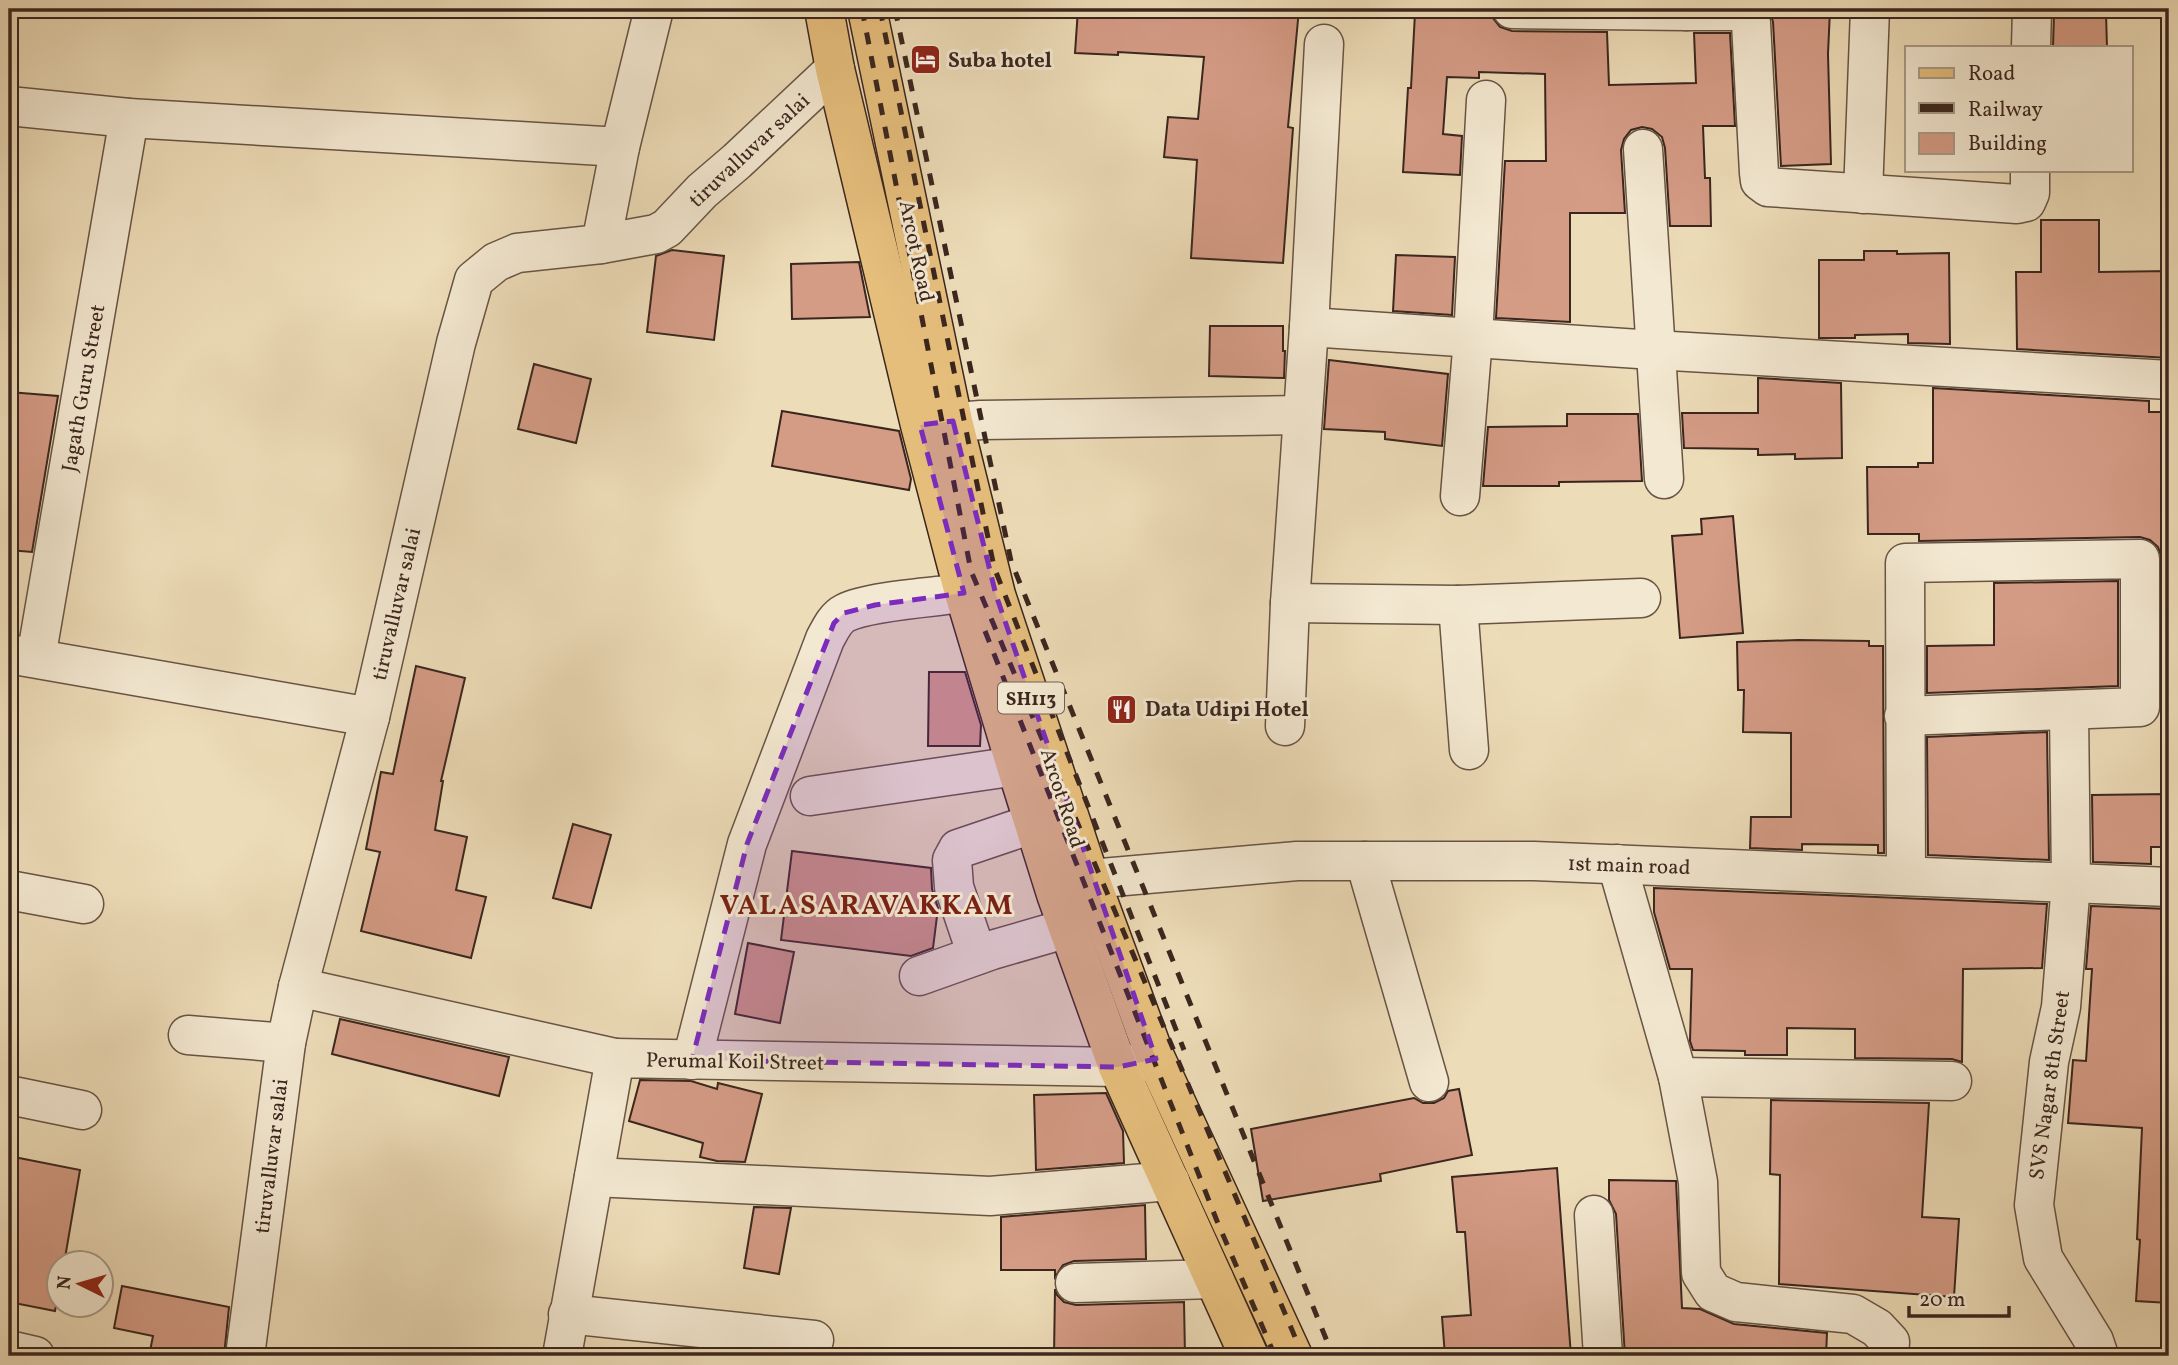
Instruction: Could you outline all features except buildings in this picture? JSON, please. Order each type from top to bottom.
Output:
[{"type":"main road","name":"Arcot Road","points":[[824,9],[835,69],[937,423],[1090,879],[1156,1059],[1293,1356]]},
{"type":"main road","name":"Arcot Road","points":[[867,9],[964,593],[1068,928],[1118,1067],[1249,1356]]},
{"type":"main road","points":[[1186,1217],[1220,1199]]},
{"type":"street","points":[[601,244],[620,147],[654,9]]},
{"type":"street","points":[[1512,9],[1738,11],[1749,16],[1760,181],[1768,187],[2017,204],[2026,202],[2030,193],[2030,172]]},
{"type":"street","points":[[1863,194],[1870,9]]},
{"type":"street","points":[[2032,9],[2032,46]]},
{"type":"street","points":[[1285,726],[1324,44]]},
{"type":"street","name":"tiruvalluvar salai","points":[[245,1356],[286,1042],[298,987],[370,717],[456,343],[474,280],[496,262],[517,253],[601,244],[656,234],[667,228],[702,191],[835,69]]},
{"type":"street","points":[[1460,496],[1473,338],[1486,100]]},
{"type":"street","points":[[9,106],[129,118],[620,147]]},
{"type":"street","name":"Jagath Guru Street","points":[[23,656],[129,118]]},
{"type":"street","points":[[1643,149],[1664,479]]},
{"type":"street","points":[[1309,327],[2169,380]]},
{"type":"street","points":[[937,423],[1302,415]]},
{"type":"street","points":[[1904,716],[2140,707],[2140,559],[1905,564],[1904,716],[1906,876]]},
{"type":"street","points":[[692,1060],[747,844],[825,639],[834,623],[844,613],[875,605],[964,593]]},
{"type":"street","points":[[1290,603],[1458,605],[1641,598]]},
{"type":"street","points":[[1458,605],[1469,750]]},
{"type":"street","points":[[23,656],[370,717]]},
{"type":"street","name":"SVS Nagar 8th Street","points":[[2068,711],[2071,883],[2061,1007],[2049,1062],[2034,1205],[2043,1258],[2094,1341],[2099,1356]]},
{"type":"street","points":[[810,796],[1016,766]]},
{"type":"street","points":[[978,956],[954,887],[952,860],[958,849],[1035,823]]},
{"type":"street","name":"1st main road","points":[[1090,879],[1297,861],[1522,861],[2169,887]]},
{"type":"street","points":[[1365,861],[1429,1082]]},
{"type":"street","points":[[1617,864],[1678,1077],[1698,1182],[1701,1273],[1713,1292],[1736,1302],[1853,1314],[1877,1328],[1890,1342],[1889,1356]]},
{"type":"street","points":[[9,890],[84,904]]},
{"type":"street","points":[[919,976],[1068,928]]},
{"type":"street","points":[[298,987],[615,1058]]},
{"type":"street","points":[[188,1035],[286,1042]]},
{"type":"street","name":"Perumal Koil Street","points":[[562,1356],[615,1058],[1118,1067],[1156,1059]]},
{"type":"street","points":[[1678,1077],[1952,1081]]},
{"type":"street","points":[[9,1095],[82,1110]]},
{"type":"street","points":[[594,1177],[990,1196],[1170,1181]]},
{"type":"street","points":[[1594,1215],[1602,1356]]},
{"type":"street","points":[[1074,1283],[1214,1279]]},
{"type":"street","points":[[568,1314],[814,1340]]},
{"type":"street","points":[[9,1350],[35,1356]]},
{"type":"highlighted area","points":[[953,421],[996,595],[1156,1059],[1118,1067],[692,1060],[747,844],[834,623],[844,613],[875,605],[964,593],[920,425]]},
{"type":"railway","points":[[862,9],[971,571],[1303,1356]]},
{"type":"railway","points":[[880,9],[994,567],[1184,1050]]},
{"type":"railway","points":[[895,9],[1011,561],[1333,1356]]},
{"type":"railway","points":[[985,631],[1217,1221],[1275,1356]]},
{"type":"place","name":"Suba hotel","points":[[925,60]]},
{"type":"place","name":"Data Udipi Hotel","points":[[1122,709]]},
{"type":"district","name":"VALASARAVAKKAM","points":[[867,904]]}]
